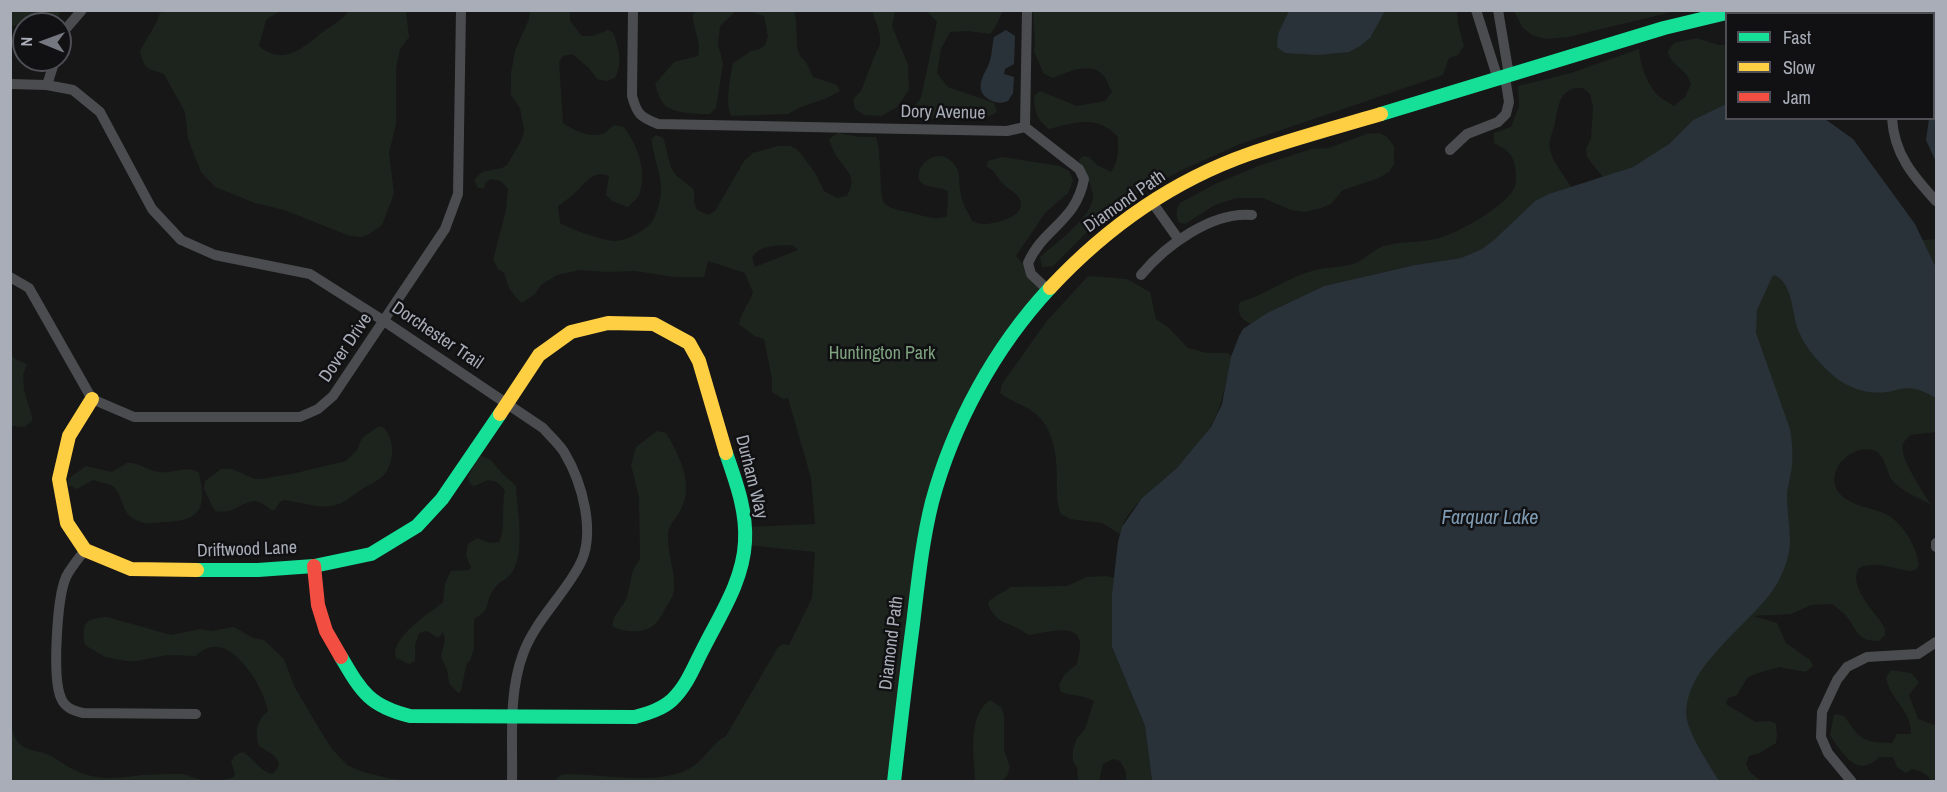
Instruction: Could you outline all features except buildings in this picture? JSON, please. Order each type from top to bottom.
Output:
[{"type":"street","points":[[72,22],[82,10]]},
{"type":"street","name":"Dover Drive","points":[[92,399],[135,417],[300,417],[318,409],[333,396],[445,229],[458,194],[461,10]]},
{"type":"street","name":"Dory Avenue","points":[[633,10],[632,96],[636,109],[644,119],[658,124],[1007,130],[1025,127]]},
{"type":"street","points":[[1027,10],[1025,127],[1079,169],[1084,179],[1078,202],[1033,250],[1028,263],[1031,274],[1048,290]]},
{"type":"street","points":[[1476,10],[1504,77]]},
{"type":"street","points":[[1450,150],[1467,134],[1498,122],[1506,114],[1509,102],[1504,77],[1498,10]]},
{"type":"street","name":"Diamond Path","points":[[894,782],[922,556],[936,487],[957,430],[981,382],[1009,338],[1048,290],[1091,247],[1139,210],[1192,178],[1248,154],[1664,28],[1725,13]]},
{"type":"street","points":[[47,85],[51,72]]},
{"type":"street","name":"Dorchester Trail","points":[[10,84],[47,85],[73,90],[100,112],[152,209],[181,240],[215,255],[310,274],[543,428],[564,451],[578,480],[588,527],[587,546],[580,565],[536,628],[523,654],[515,684],[512,782]]},
{"type":"street","points":[[1893,120],[1894,138],[1902,157],[1908,168],[1936,201]]},
{"type":"street","points":[[1152,202],[1179,240]]},
{"type":"street","points":[[1141,275],[1161,252],[1179,240],[1226,216],[1252,215]]},
{"type":"street","points":[[10,277],[29,288],[92,399],[69,436],[59,479],[67,523],[85,550],[66,577],[59,608],[57,686],[62,701],[71,710],[83,713],[196,714]]},
{"type":"street","name":"Durham Way","points":[[314,566],[318,605],[326,631],[357,684],[372,701],[390,711],[410,716],[634,717],[652,714],[669,705],[686,684],[735,584],[744,558],[746,531],[742,502],[699,361],[689,343],[654,324],[608,324],[571,332],[539,356],[506,403]]},
{"type":"street","name":"Driftwood Lane","points":[[85,550],[131,569],[258,570],[314,566],[371,554],[417,526],[442,499],[506,403]]},
{"type":"street","points":[[1852,782],[1828,753],[1821,738],[1822,712],[1837,680],[1847,667],[1867,657],[1918,654],[1936,642]]},
{"type":"green space","name":"Huntington Park","points":[[530,10],[570,11],[570,21],[582,36],[592,36],[608,30],[613,32],[615,38],[619,61],[615,78],[606,81],[597,79],[589,68],[572,54],[563,56],[559,62],[563,123],[576,131],[592,135],[604,133],[614,125],[624,127],[640,158],[642,184],[637,198],[628,207],[612,201],[606,195],[609,176],[604,174],[595,175],[558,206],[560,223],[600,238],[613,241],[623,240],[641,231],[653,220],[659,204],[661,188],[652,145],[652,138],[656,135],[663,138],[670,166],[675,174],[694,190],[697,210],[708,215],[715,211],[744,161],[753,153],[778,146],[790,146],[798,150],[816,174],[824,191],[837,198],[847,196],[851,184],[850,175],[836,155],[829,139],[838,133],[876,137],[884,203],[894,209],[931,218],[947,216],[948,191],[925,185],[920,181],[918,175],[920,168],[931,158],[939,156],[954,164],[958,171],[964,205],[972,221],[981,224],[1008,219],[1019,211],[1021,206],[1017,195],[987,167],[988,161],[1002,157],[1060,166],[1069,171],[1073,180],[1068,193],[1045,213],[1016,256],[1046,290],[991,368],[935,500],[894,781],[554,781],[566,774],[631,778],[664,777],[697,764],[726,736],[778,647],[783,644],[789,645],[812,598],[815,552],[746,545],[746,527],[815,524],[811,478],[788,398],[783,399],[772,392],[772,379],[764,339],[754,336],[739,324],[753,293],[745,273],[708,261],[704,277],[674,277],[635,271],[580,270],[557,275],[541,285],[535,294],[522,303],[510,290],[505,274],[498,269],[493,260],[506,210],[508,189],[501,181],[491,179],[486,182],[484,188],[478,188],[474,180],[482,172],[507,165],[522,139],[524,130],[520,108],[511,95],[511,73],[515,51],[529,19]],"holes":[[[792,245],[798,250],[755,267],[752,257],[760,250],[770,246]]]},
{"type":"green space","points":[[698,10],[741,11],[735,12],[720,26],[718,44],[723,63],[716,108],[710,114],[685,113],[667,107],[660,99],[655,84],[674,62],[698,56],[699,45],[693,14]]},
{"type":"green space","points":[[1514,10],[1676,11],[1568,37],[1545,39],[1532,35],[1523,28]]},
{"type":"green space","points":[[10,11],[60,11],[12,12],[11,26]]},
{"type":"green space","points":[[165,11],[280,11],[266,20],[259,46],[275,55],[283,55],[297,51],[339,21],[349,11],[406,11],[409,37],[400,49],[396,68],[396,124],[389,153],[394,193],[382,225],[361,237],[350,236],[284,210],[255,203],[215,187],[201,172],[188,139],[185,112],[164,74],[148,68],[140,52],[160,13]]},
{"type":"green space","points":[[748,11],[794,11],[800,56],[806,62],[813,77],[837,85],[840,91],[788,114],[731,116],[728,97],[733,63],[765,45],[768,36],[764,16]]},
{"type":"green space","points":[[872,11],[895,11],[892,26],[908,65],[909,90],[897,107],[882,116],[864,115],[855,109],[853,99],[861,91],[879,48],[879,32]]},
{"type":"green space","points":[[927,11],[1003,11],[990,34],[968,31],[950,32],[941,49],[937,73],[948,87],[994,103],[997,112],[971,119],[910,117],[909,112],[921,98],[937,22]]},
{"type":"green space","points":[[1033,11],[1457,11],[1464,46],[1458,55],[1449,58],[1443,75],[1240,144],[1138,193],[1085,234],[1053,266],[1042,267],[1040,257],[1073,229],[1092,203],[1091,185],[1079,160],[1083,156],[1089,157],[1097,165],[1111,172],[1117,160],[1118,137],[1102,125],[1094,123],[1077,123],[1049,129],[1039,118],[1034,96],[1040,91],[1077,106],[1105,101],[1112,92],[1103,75],[1092,69],[1078,69],[1053,78],[1044,74],[1034,52]]},
{"type":"green space","points":[[1697,38],[1725,45],[1725,104],[1693,120],[1669,144],[1647,159],[1633,167],[1603,177],[1587,157],[1586,149],[1591,139],[1593,108],[1590,94],[1583,88],[1569,90],[1559,104],[1550,139],[1550,150],[1571,187],[1535,201],[1482,249],[1461,258],[1415,265],[1324,286],[1267,313],[1251,324],[1240,315],[1240,302],[1303,274],[1353,264],[1384,246],[1432,240],[1447,235],[1499,205],[1513,190],[1516,174],[1511,155],[1494,143],[1494,133],[1511,127],[1519,106],[1518,86],[1571,73],[1639,49],[1643,69],[1652,88],[1661,98],[1674,106],[1685,97],[1691,84],[1685,73],[1669,56],[1668,51],[1674,43]]},
{"type":"green space","points":[[1379,133],[1386,136],[1394,146],[1394,164],[1390,171],[1379,178],[1343,190],[1331,204],[1305,212],[1291,210],[1263,198],[1236,198],[1215,205],[1185,224],[1178,222],[1177,212],[1180,203],[1215,184],[1261,165],[1312,149],[1329,148],[1366,134]]},
{"type":"green space","points":[[1936,239],[1936,432],[1910,435],[1903,443],[1902,449],[1908,466],[1931,505],[1896,484],[1890,477],[1880,455],[1873,450],[1864,449],[1847,457],[1840,463],[1834,480],[1836,488],[1846,499],[1881,512],[1901,527],[1915,550],[1919,566],[1910,571],[1876,565],[1863,566],[1858,569],[1856,577],[1860,592],[1885,629],[1885,635],[1879,641],[1862,637],[1845,615],[1832,604],[1811,605],[1791,614],[1753,616],[1777,623],[1786,643],[1810,660],[1813,666],[1806,672],[1779,667],[1755,674],[1747,678],[1737,695],[1728,698],[1726,704],[1756,722],[1770,721],[1776,724],[1776,743],[1760,753],[1749,756],[1746,763],[1749,771],[1761,781],[1704,781],[1677,690],[1748,265],[1899,281],[1923,240]]},
{"type":"green space","points":[[1088,276],[1127,279],[1150,292],[1156,319],[1168,327],[1188,348],[1207,353],[1227,353],[1232,356],[1221,401],[1208,432],[1186,459],[1129,514],[1120,534],[1102,523],[1070,519],[1061,514],[1056,457],[1048,430],[1037,415],[1000,393],[1002,384],[1046,322]]},
{"type":"green space","points":[[10,353],[15,359],[27,364],[23,375],[24,390],[32,421],[25,427],[11,426]]},
{"type":"green space","points":[[379,426],[384,428],[390,438],[392,455],[389,467],[381,478],[339,504],[319,506],[284,500],[275,510],[271,510],[256,501],[224,512],[215,511],[204,489],[205,481],[221,469],[232,469],[255,479],[261,479],[346,461],[357,450],[362,438]]},
{"type":"green space","points":[[657,431],[666,433],[680,460],[686,481],[684,501],[668,531],[674,591],[652,627],[641,631],[629,631],[612,626],[614,618],[627,598],[633,570],[640,559],[639,497],[631,465],[636,447]]},
{"type":"green space","points":[[478,456],[486,457],[516,486],[519,519],[518,555],[511,574],[496,587],[484,612],[474,619],[474,649],[466,666],[461,691],[458,693],[449,683],[447,669],[441,657],[445,640],[443,632],[438,638],[427,631],[419,633],[415,646],[415,661],[409,664],[396,658],[395,650],[398,642],[412,627],[443,602],[445,583],[451,571],[470,570],[466,556],[468,544],[477,538],[490,543],[499,542],[503,525],[505,490],[497,482],[488,480],[474,486],[470,484],[468,477]]},
{"type":"green space","points":[[127,463],[160,472],[189,469],[199,473],[202,494],[199,509],[188,518],[178,521],[141,522],[126,512],[118,492],[111,485],[93,480],[77,489],[68,485],[68,479],[86,466],[112,472]]},
{"type":"green space","points":[[1087,577],[1114,578],[1112,647],[1145,726],[1152,781],[1126,781],[1126,772],[1120,761],[1113,759],[1103,764],[1099,781],[1078,781],[1077,768],[1073,761],[1073,749],[1077,738],[1085,729],[1094,701],[1061,692],[1059,685],[1065,674],[1077,664],[1079,637],[1074,633],[1059,630],[1028,635],[996,617],[988,604],[990,600],[1011,587],[1067,586]]},
{"type":"green space","points":[[107,617],[171,635],[200,629],[211,631],[234,627],[253,638],[264,640],[284,659],[294,686],[320,730],[332,749],[347,765],[363,772],[392,779],[415,781],[11,781],[11,725],[21,745],[51,756],[91,776],[114,778],[181,774],[202,780],[226,779],[234,777],[231,762],[243,752],[268,773],[272,774],[277,769],[279,765],[276,757],[259,746],[258,741],[258,726],[261,718],[268,711],[265,700],[251,673],[231,652],[219,647],[208,648],[196,656],[167,655],[137,661],[105,657],[85,645],[84,627],[89,621]]},
{"type":"green space","points":[[1891,670],[1911,673],[1919,682],[1909,695],[1918,719],[1934,725],[1936,723],[1936,781],[1931,781],[1928,776],[1912,769],[1906,773],[1897,767],[1893,757],[1879,757],[1864,766],[1857,765],[1839,749],[1830,735],[1834,714],[1844,716],[1858,735],[1874,742],[1892,743],[1897,734],[1911,734],[1908,718],[1888,685],[1886,677]]},
{"type":"green space","points":[[990,700],[1001,707],[1004,716],[1004,750],[1010,767],[1007,776],[1002,781],[975,781],[973,749],[975,726],[983,707]]},
{"type":"water","points":[[1289,10],[1385,11],[1370,38],[1360,46],[1349,52],[1319,55],[1285,53],[1277,47],[1278,34]]},
{"type":"water","points":[[1006,30],[1015,36],[1014,64],[1005,69],[1004,74],[1014,77],[1013,93],[1008,101],[999,103],[990,100],[982,93],[981,84],[990,59],[994,37]]},
{"type":"water","points":[[1936,92],[1936,162],[1926,140],[1929,120],[1935,120]]},
{"type":"water","name":"Farquar Lake","points":[[1725,104],[1725,120],[1826,120],[1853,139],[1915,224],[1936,268],[1936,398],[1912,388],[1879,393],[1862,391],[1839,380],[1807,347],[1796,325],[1789,292],[1780,279],[1774,275],[1757,310],[1756,333],[1791,434],[1792,460],[1787,497],[1790,540],[1788,559],[1778,582],[1706,664],[1688,700],[1689,727],[1719,781],[1152,781],[1145,726],[1112,647],[1112,594],[1118,542],[1122,527],[1142,498],[1177,468],[1211,427],[1222,404],[1231,357],[1243,329],[1267,313],[1324,286],[1415,265],[1461,258],[1482,249],[1535,201],[1549,194],[1633,167],[1669,144],[1693,120]]},
{"type":"traffic: fast","points":[[1731,12],[1739,10]]},
{"type":"traffic: fast","points":[[1381,114],[1664,28],[1725,13]]},
{"type":"traffic: fast","points":[[894,782],[923,547],[932,502],[941,473],[978,388],[1011,335],[1050,288]]},
{"type":"traffic: fast","points":[[197,570],[258,570],[314,566],[371,554],[417,526],[442,499],[500,414]]},
{"type":"traffic: fast","points":[[341,657],[354,679],[375,702],[410,716],[635,717],[660,708],[672,700],[686,682],[730,597],[740,570],[745,542],[744,519],[740,497],[726,453]]},
{"type":"traffic: slow","points":[[1050,288],[1071,266],[1117,227],[1141,209],[1193,178],[1249,154],[1381,114]]},
{"type":"traffic: slow","points":[[500,414],[539,355],[571,332],[608,323],[654,324],[689,343],[699,361],[726,453]]},
{"type":"traffic: slow","points":[[92,399],[69,436],[59,479],[67,523],[85,550],[131,569],[197,570]]},
{"type":"traffic: jam","points":[[314,566],[318,605],[326,631],[341,657]]}]
